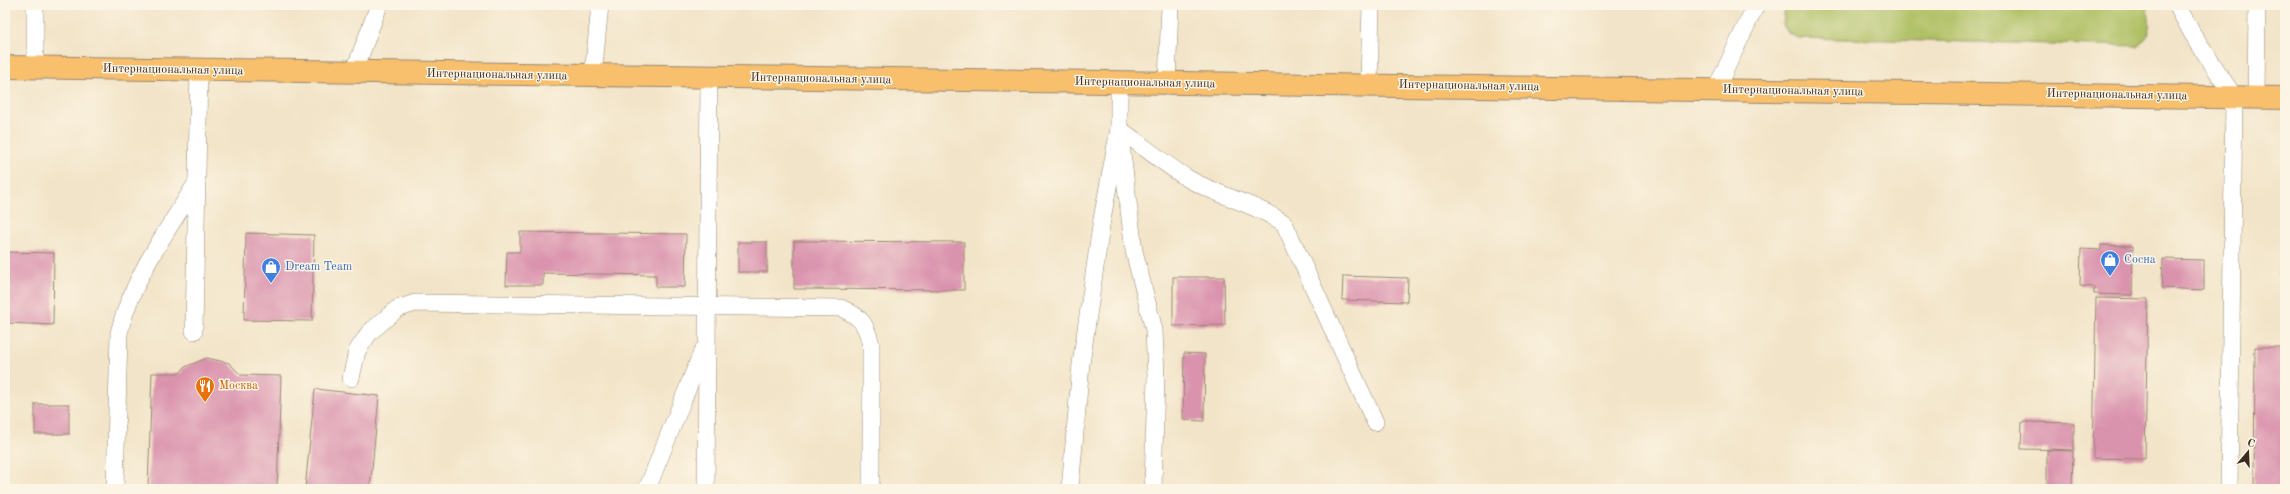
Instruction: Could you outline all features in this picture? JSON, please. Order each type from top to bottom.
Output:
[{"type":"main road","name":"Интернациональная улица","points":[[5,67],[593,76],[1369,84],[2285,98]]},
{"type":"lane","points":[[35,5],[35,67]]},
{"type":"lane","points":[[354,72],[379,5]]},
{"type":"lane","points":[[593,76],[600,5]]},
{"type":"lane","points":[[1167,83],[1170,5]]},
{"type":"lane","points":[[1369,84],[1371,5]]},
{"type":"lane","points":[[1716,90],[1756,5]]},
{"type":"lane","points":[[2177,5],[2192,33],[2234,97],[2228,489]]},
{"type":"lane","points":[[2256,98],[2257,5]]},
{"type":"lane","points":[[194,331],[198,70]]},
{"type":"lane","points":[[706,489],[709,77]]},
{"type":"lane","points":[[1119,82],[1119,130],[1136,257],[1154,330],[1156,377],[1153,489]]},
{"type":"lane","points":[[1119,130],[1187,178],[1218,194],[1269,213],[1284,222],[1375,422]]},
{"type":"lane","points":[[1070,489],[1081,364],[1102,219],[1119,130]]},
{"type":"lane","points":[[115,489],[119,333],[124,311],[134,288],[197,182]]},
{"type":"lane","points":[[351,378],[357,351],[369,333],[397,309],[415,303],[841,308],[857,315],[868,329],[871,345],[871,489]]},
{"type":"lane","points":[[647,489],[707,340]]},
{"type":"green space","points":[[1785,5],[2146,5],[2149,16],[2149,27],[2146,37],[2138,46],[1799,38],[1789,34],[1783,25]]},
{"type":"building","points":[[520,232],[686,234],[685,287],[656,287],[656,275],[543,273],[543,285],[506,285],[507,252],[520,252]]},
{"type":"building","points":[[246,233],[314,235],[312,321],[244,320]]},
{"type":"building","points":[[794,241],[964,242],[964,290],[794,289]]},
{"type":"building","points":[[738,242],[767,242],[767,272],[738,272]]},
{"type":"building","points":[[2101,245],[2133,246],[2132,295],[2094,294],[2094,287],[2080,286],[2081,249],[2101,250]]},
{"type":"building","points":[[2283,249],[2285,249],[2285,279],[2282,279]]},
{"type":"building","points":[[5,252],[54,253],[53,325],[5,323]]},
{"type":"building","points":[[2163,259],[2204,260],[2204,290],[2162,288]]},
{"type":"building","points":[[1343,276],[1408,278],[1407,302],[1342,300]]},
{"type":"building","points":[[1173,277],[1224,277],[1225,325],[1173,326]]},
{"type":"building","points":[[2096,298],[2148,299],[2145,459],[2093,458]]},
{"type":"building","points":[[2255,347],[2285,347],[2285,489],[2254,489]]},
{"type":"building","points":[[1184,353],[1205,354],[1204,421],[1183,420]]},
{"type":"building","points":[[207,358],[229,363],[241,375],[281,376],[277,489],[148,489],[152,373],[180,373],[185,367]]},
{"type":"building","points":[[315,389],[379,396],[370,489],[305,489]]},
{"type":"building","points":[[35,404],[69,404],[69,434],[35,434]]},
{"type":"building","points":[[2022,422],[2074,423],[2074,450],[2021,449]]},
{"type":"building","points":[[2047,450],[2073,451],[2072,488],[2047,487]]},
{"type":"place","name":"Сосна","points":[[2110,277]]},
{"type":"place","name":"Dream Team","points":[[271,284]]},
{"type":"place","name":"Москва","points":[[205,403]]}]
